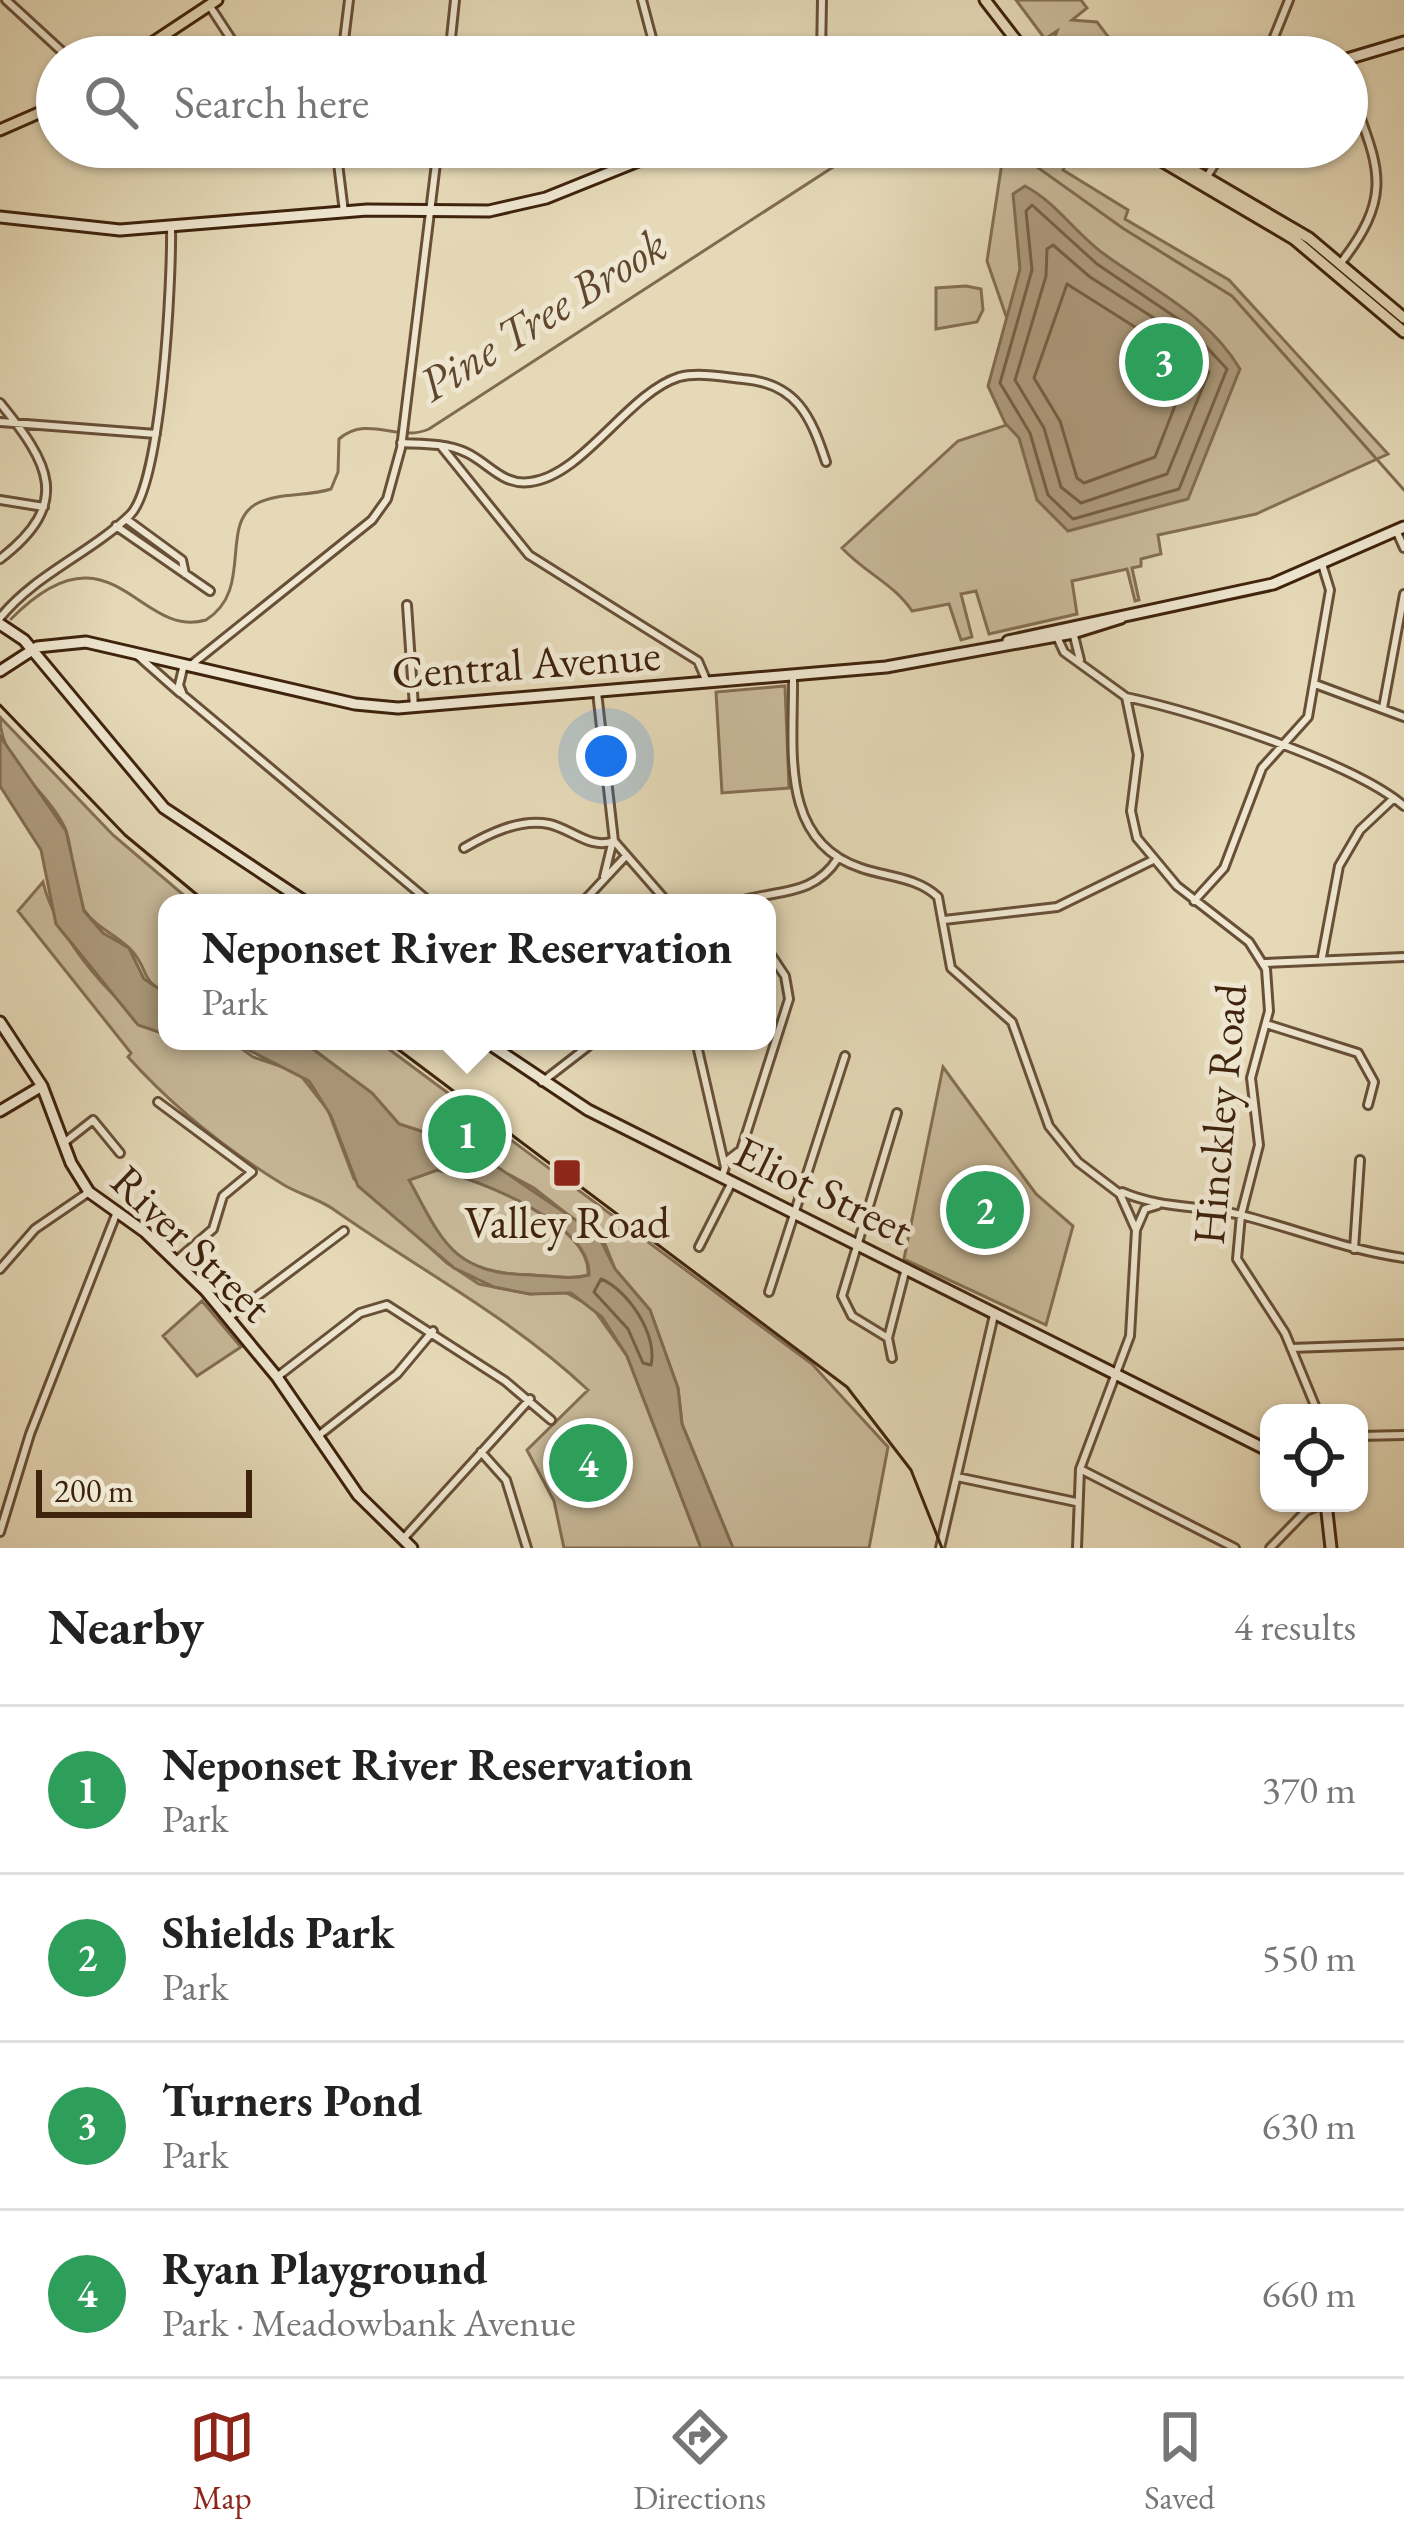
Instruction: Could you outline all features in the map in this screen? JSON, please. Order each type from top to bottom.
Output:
[{"type":"main road","points":[[985,0],[1011,36]]},
{"type":"main road","points":[[162,36],[213,2]]},
{"type":"main road","points":[[0,130],[36,114]]},
{"type":"main road","points":[[1179,168],[1205,181]]},
{"type":"main road","points":[[1186,168],[1338,266],[1404,318]]},
{"type":"main road","points":[[1338,266],[1404,332]]},
{"type":"street","points":[[6,0],[45,36]]},
{"type":"street","points":[[345,36],[349,0]]},
{"type":"street","points":[[451,36],[455,0]]},
{"type":"street","points":[[642,0],[651,36]]},
{"type":"street","points":[[821,0],[821,36]]},
{"type":"street","points":[[1274,36],[1289,0]]},
{"type":"street","points":[[213,2],[232,36]]},
{"type":"street","points":[[1368,52],[1404,41]]},
{"type":"street","points":[[1338,266],[1375,211],[1379,189],[1368,152]]},
{"type":"street","points":[[339,168],[344,212]]},
{"type":"street","points":[[183,695],[178,685],[187,664],[376,515],[389,492],[402,441],[435,168]]},
{"type":"street","points":[[0,219],[91,230],[344,212],[479,212],[528,204],[620,168]]},
{"type":"street","points":[[1205,181],[1213,168]]},
{"type":"street","points":[[171,226],[156,434],[147,487],[125,519],[0,621],[31,649],[164,808],[293,894]]},
{"type":"street","points":[[402,441],[465,452],[507,479],[535,482],[660,387],[697,375],[761,381],[786,391],[807,411],[826,462]]},
{"type":"street","points":[[0,403],[21,424],[46,474],[44,507],[34,529],[0,560]]},
{"type":"street","points":[[0,422],[156,434]]},
{"type":"street","points":[[441,446],[529,555],[698,661],[707,682]]},
{"type":"street","points":[[0,500],[44,507]]},
{"type":"street","points":[[125,519],[182,560],[184,574]]},
{"type":"street","points":[[116,526],[210,591]]},
{"type":"street","points":[[1400,528],[1404,548]]},
{"type":"street","name":"Central Avenue","points":[[0,671],[31,649],[81,641],[364,706],[414,707],[886,668],[1273,584],[1400,528]]},
{"type":"street","points":[[1194,901],[1224,868],[1259,774],[1306,722],[1330,590],[1322,564]]},
{"type":"street","points":[[1383,708],[1404,594]]},
{"type":"street","points":[[407,605],[414,707]]},
{"type":"street","points":[[1073,629],[1082,663]]},
{"type":"street","points":[[1056,632],[1063,650],[1126,697],[1175,706],[1283,748],[1394,797],[1404,806]]},
{"type":"street","points":[[203,668],[210,646]]},
{"type":"street","points":[[133,652],[419,894]]},
{"type":"street","points":[[793,676],[801,814],[812,838],[838,858],[927,888],[940,901],[951,968],[1012,1022],[1048,1126],[1078,1162],[1127,1205],[1136,1230]]},
{"type":"street","points":[[1315,684],[1404,717]]},
{"type":"street","points":[[597,692],[614,841],[604,877]]},
{"type":"street","name":"Hinckley Road","points":[[1126,697],[1138,754],[1131,821],[1153,860],[1194,901],[1244,938],[1264,963],[1270,998],[1252,1073],[1259,1144],[1241,1215],[1240,1270],[1291,1348],[1314,1404]]},
{"type":"street","points":[[1322,957],[1339,866],[1360,830],[1394,797]]},
{"type":"street","points":[[464,848],[506,828],[543,823],[598,844],[614,841]]},
{"type":"street","points":[[614,841],[659,894]]},
{"type":"street","points":[[590,894],[624,858]]},
{"type":"street","points":[[776,894],[805,888],[827,874],[838,858]]},
{"type":"street","points":[[944,920],[1049,910],[1153,860]]},
{"type":"street","points":[[1264,963],[1404,957]]},
{"type":"street","points":[[776,962],[785,976],[789,999],[776,1040]]},
{"type":"street","name":"River Street","points":[[0,1022],[42,1086],[89,1192],[176,1261],[277,1377],[358,1495],[406,1545]]},
{"type":"street","points":[[1267,1024],[1358,1053],[1374,1082],[1368,1105]]},
{"type":"street","name":"Eliot Street","points":[[498,1050],[542,1082],[727,1179],[1260,1446]]},
{"type":"street","points":[[542,1082],[583,1050]]},
{"type":"street","points":[[698,1050],[727,1179],[699,1247]]},
{"type":"street","points":[[724,1163],[741,1150],[773,1050]]},
{"type":"street","points":[[769,1292],[845,1056]]},
{"type":"street","points":[[0,1111],[42,1086]]},
{"type":"street","points":[[158,1102],[252,1172],[224,1196],[213,1229],[176,1261]]},
{"type":"street","points":[[888,1338],[858,1322],[842,1301],[898,1113]]},
{"type":"street","points":[[64,1142],[93,1120],[120,1154]]},
{"type":"street","points":[[1354,1249],[1363,1182],[1360,1160]]},
{"type":"street","points":[[1112,1188],[1158,1204],[1241,1215],[1354,1249],[1404,1258]]},
{"type":"street","points":[[0,1269],[35,1229],[89,1192]]},
{"type":"street","points":[[1077,1548],[1080,1469],[1132,1329],[1136,1230],[1145,1209],[1158,1204]]},
{"type":"street","points":[[0,1532],[30,1435],[117,1212]]},
{"type":"street","points":[[227,1318],[344,1231]]},
{"type":"street","points":[[892,1358],[888,1338],[906,1268]]},
{"type":"street","points":[[277,1377],[360,1313],[378,1306],[402,1310],[530,1399],[551,1420]]},
{"type":"street","points":[[940,1548],[996,1312]]},
{"type":"street","points":[[318,1436],[386,1384],[433,1331]]},
{"type":"street","points":[[1291,1348],[1404,1344]]},
{"type":"street","points":[[406,1545],[530,1399]]},
{"type":"street","points":[[1368,1436],[1404,1435]]},
{"type":"street","points":[[481,1452],[506,1480],[527,1548]]},
{"type":"street","points":[[1080,1469],[1235,1548]]},
{"type":"street","points":[[957,1478],[1076,1502]]},
{"type":"street","points":[[1270,1548],[1305,1512]]},
{"type":"street","points":[[1327,1512],[1331,1548]]},
{"type":"shaded area","points":[[1016,0],[1081,0],[1087,8],[1072,20],[1097,22],[1108,36],[1055,36],[1057,31],[1043,36]]},
{"type":"shaded area","points":[[1001,168],[1064,168],[1128,210],[1125,219],[1229,280],[1388,454],[1256,514],[1158,535],[1161,554],[1141,559],[1141,566],[1132,568],[1139,600],[1135,601],[1127,569],[1072,581],[1077,614],[989,634],[976,591],[961,594],[972,637],[961,640],[949,604],[912,611],[842,548],[958,441],[1040,414],[987,261]]},
{"type":"shaded area","points":[[936,288],[981,289],[983,310],[977,322],[936,329]]},
{"type":"shaded area","points":[[785,686],[789,788],[722,793],[716,692]]},
{"type":"shaded area","points":[[0,717],[113,835],[182,894],[158,894],[158,989],[133,952],[84,910],[76,892],[65,828],[16,763],[2,734]]},
{"type":"shaded area","points":[[43,882],[61,926],[91,970],[128,1009],[158,1030],[158,1050],[243,1050],[298,1072],[328,1110],[354,1179],[447,1263],[479,1284],[530,1294],[563,1291],[592,1307],[627,1356],[701,1548],[564,1548],[554,1501],[527,1450],[588,1390],[464,1295],[327,1205],[284,1185],[201,1127],[128,1057],[131,1053],[18,911]]},
{"type":"shaded area","points":[[314,1050],[390,1050],[812,1364],[888,1447],[869,1548],[733,1548],[682,1424],[678,1388],[650,1310],[615,1269],[605,1244],[534,1188],[439,1137],[399,1124],[372,1093]]},
{"type":"shaded area","points":[[943,1067],[1036,1194],[1073,1226],[1046,1325],[904,1259]]},
{"type":"shaded area","points":[[437,1170],[504,1194],[553,1222],[584,1256],[588,1275],[505,1273],[467,1261],[442,1237],[409,1180]]},
{"type":"shaded area","points":[[202,1301],[241,1347],[197,1376],[163,1336]]},
{"type":"water","points":[[1025,186],[1104,254],[1196,318],[1240,369],[1188,499],[1068,531],[1037,500],[1019,438],[1005,423],[988,386],[1020,269],[1013,194]]},
{"type":"water","points":[[0,736],[66,831],[84,911],[103,933],[129,948],[144,979],[158,988],[158,1032],[138,1025],[56,924],[41,850],[0,786]]},
{"type":"water","points":[[249,1050],[314,1050],[372,1093],[399,1124],[439,1137],[499,1168],[598,1235],[615,1269],[650,1310],[678,1388],[682,1424],[733,1548],[701,1548],[627,1356],[602,1317],[571,1293],[530,1294],[494,1287],[454,1268],[358,1186],[331,1116],[309,1081]],"holes":[[[437,1170],[504,1194],[553,1222],[572,1239],[585,1257],[589,1275],[505,1273],[467,1261],[442,1237],[409,1180]]]},
{"type":"waterway","name":"Pine Tree Brook","points":[[11,619],[46,591],[75,579],[99,580],[182,622],[206,620],[229,592],[245,514],[265,500],[331,489],[338,472],[339,439],[361,429],[406,433],[429,429],[832,168]]},
{"type":"waterway","name":"Pine Tree Brook","points":[[1038,168],[1124,229],[1232,296],[1404,490]]},
{"type":"tram line","points":[[0,705],[125,835],[196,894]]},
{"type":"tram line","points":[[399,1050],[847,1387],[911,1470],[942,1548]]},
{"type":"place","name":"Turners Pond","points":[[1164,362]]},
{"type":"place","name":"Neponset River Reservation","points":[[467,1134]]},
{"type":"place","name":"Valley Road","points":[[567,1173]]},
{"type":"place","name":"Shields Park","points":[[985,1210]]},
{"type":"place","name":"Ryan Playground","points":[[588,1463]]}]
